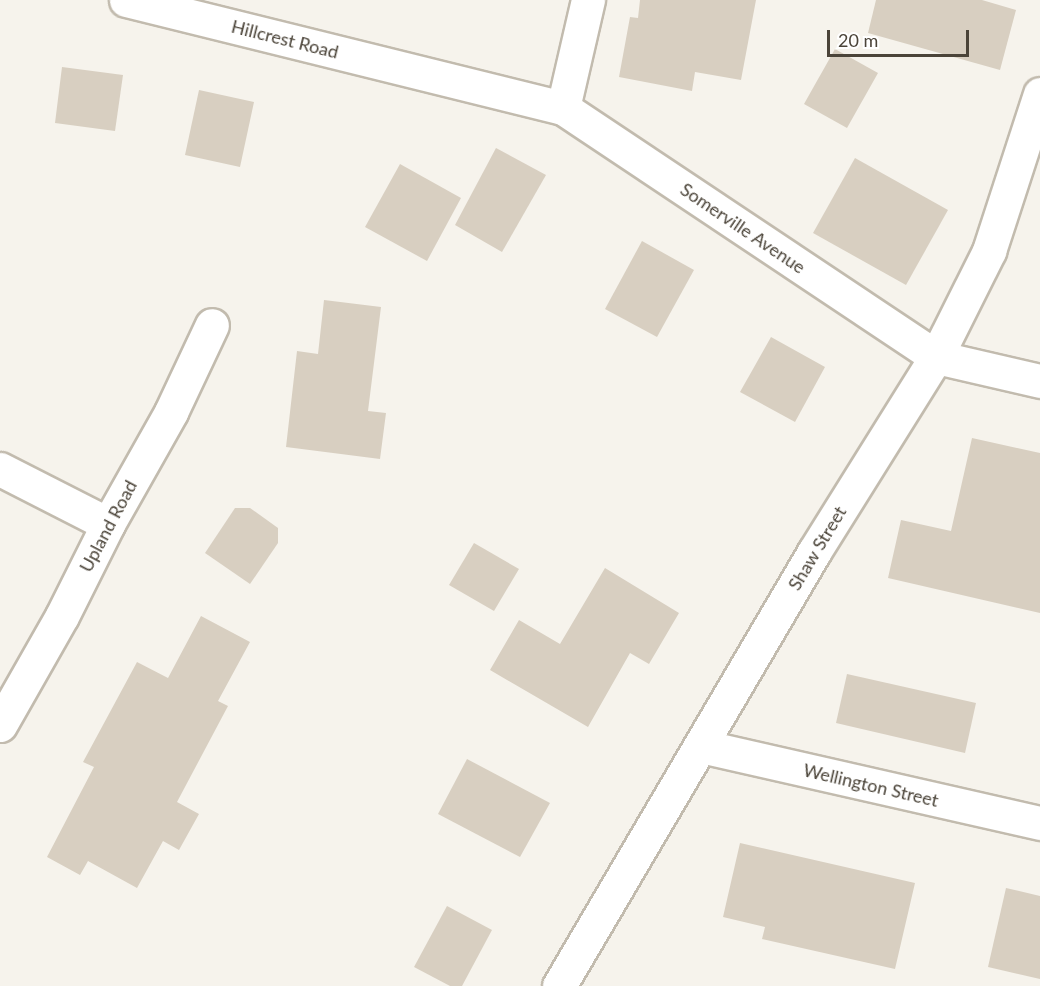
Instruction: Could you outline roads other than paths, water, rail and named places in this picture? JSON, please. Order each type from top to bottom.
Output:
[{"type":"street","name":"Hillcrest Road","points":[[126,0],[444,79]]},
{"type":"street","points":[[563,108],[588,0]]},
{"type":"street","name":"Somerville Avenue","points":[[444,79],[563,108],[936,357],[1040,381]]},
{"type":"street","name":"Shaw Street","points":[[559,986],[814,552],[936,357],[989,251],[1040,94]]},
{"type":"street","name":"Upland Road","points":[[0,725],[62,616],[108,524],[171,412],[212,325]]},
{"type":"street","points":[[0,469],[108,524]]},
{"type":"street","name":"Wellington Street","points":[[701,746],[1040,824]]}]
